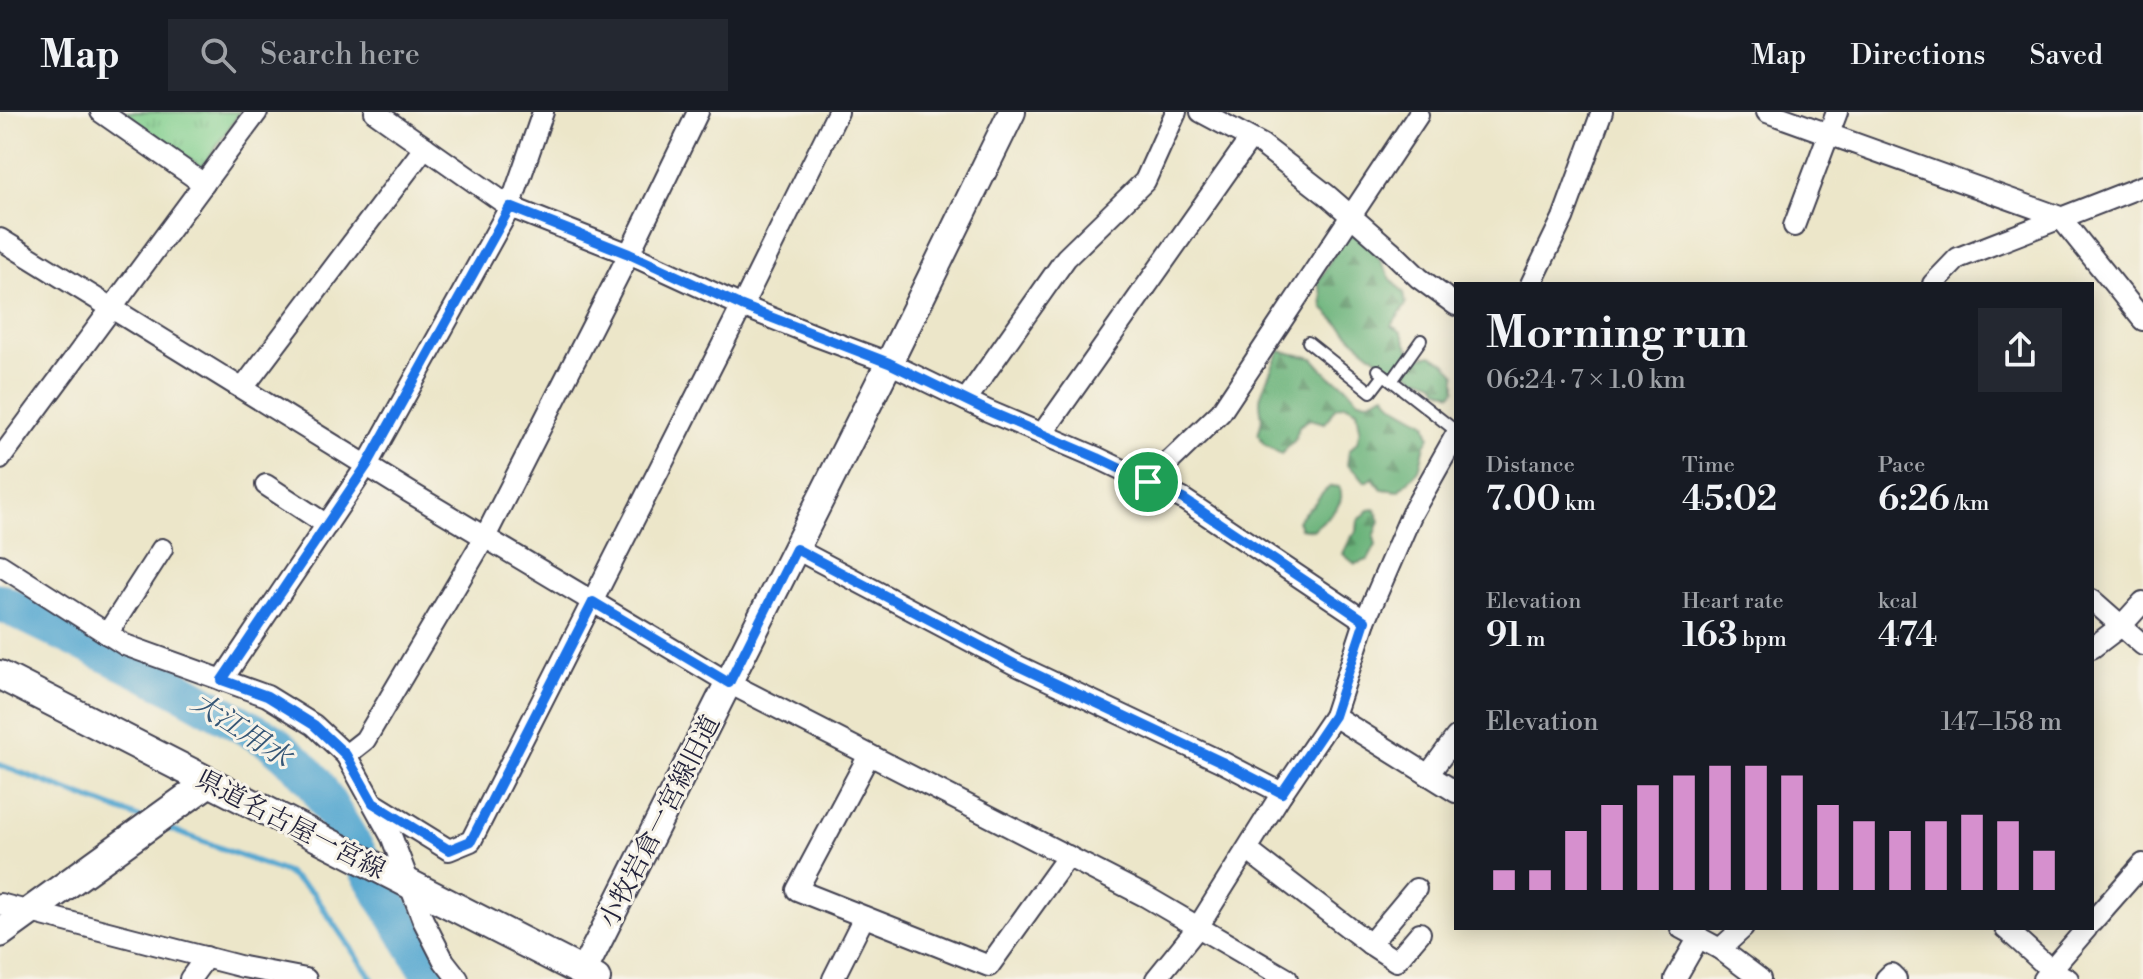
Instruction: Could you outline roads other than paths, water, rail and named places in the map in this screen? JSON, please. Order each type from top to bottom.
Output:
[{"type":"main road","name":"県道名古屋一宮線","points":[[0,675],[590,976]]},
{"type":"main road","points":[[0,933],[209,782]]},
{"type":"street","points":[[101,112],[204,184]]},
{"type":"street","points":[[0,459],[257,112]]},
{"type":"street","points":[[375,112],[510,207],[629,254],[742,306],[889,363],[1183,499],[1365,621]]},
{"type":"street","points":[[222,680],[367,465],[510,207],[543,112]]},
{"type":"street","points":[[346,755],[365,740],[485,537],[698,112]]},
{"type":"street","points":[[373,803],[449,850],[471,841],[838,112]]},
{"type":"street","name":"小牧岩倉一宮線旧道","points":[[590,976],[729,683],[1012,112]]},
{"type":"street","points":[[966,400],[1066,258],[1145,181],[1176,112]]},
{"type":"street","points":[[1201,112],[1272,153],[1351,215],[1419,278],[1454,304]]},
{"type":"street","points":[[1535,282],[1602,112]]},
{"type":"street","points":[[1767,112],[2060,217],[2143,320]]},
{"type":"street","points":[[1794,226],[1837,112]]},
{"type":"street","points":[[1148,482],[1221,412],[1418,115]]},
{"type":"street","points":[[1042,434],[1250,139]]},
{"type":"street","points":[[243,388],[425,147]]},
{"type":"street","points":[[1935,282],[1958,258],[2143,186]]},
{"type":"street","points":[[0,239],[729,683],[1145,896],[1287,979]]},
{"type":"street","points":[[1156,979],[1198,927],[1334,716],[1365,621],[1412,513],[1454,439]]},
{"type":"street","points":[[266,485],[327,525]]},
{"type":"street","points":[[107,634],[162,549]]},
{"type":"street","points":[[796,549],[1014,664],[1282,793]]},
{"type":"street","points":[[0,565],[125,645],[267,696],[314,725],[346,755],[392,838],[404,882],[444,961],[458,979]]},
{"type":"street","points":[[2094,602],[2143,645]]},
{"type":"street","points":[[2094,646],[2121,626],[2143,602]]},
{"type":"street","points":[[1334,716],[1454,791]]},
{"type":"street","points":[[1428,775],[1454,740]]},
{"type":"street","points":[[869,755],[797,890],[989,966],[1068,856]]},
{"type":"street","points":[[1247,850],[1396,961],[1420,933]]},
{"type":"street","points":[[2094,920],[2143,864]]},
{"type":"street","points":[[1370,944],[1416,889]]},
{"type":"street","points":[[0,904],[243,967],[306,979]]},
{"type":"street","points":[[833,979],[864,917]]},
{"type":"street","points":[[1720,949],[1741,930]]},
{"type":"street","points":[[2007,930],[2054,976],[2086,930]]},
{"type":"street","points":[[1675,979],[1690,932],[1720,949],[1760,979]]},
{"type":"street","points":[[190,979],[206,957]]},
{"type":"street","points":[[1886,979],[1891,974],[1896,979]]},
{"type":"lane","points":[[1308,342],[1371,392],[1421,340]]},
{"type":"lane","points":[[1385,375],[1454,436]]},
{"type":"waterway","name":"大江用水","points":[[0,602],[177,688],[271,741],[296,762],[314,781],[434,979]]},
{"type":"waterway","points":[[0,765],[143,819]]},
{"type":"waterway","points":[[164,827],[287,873],[313,893],[372,979]]}]
